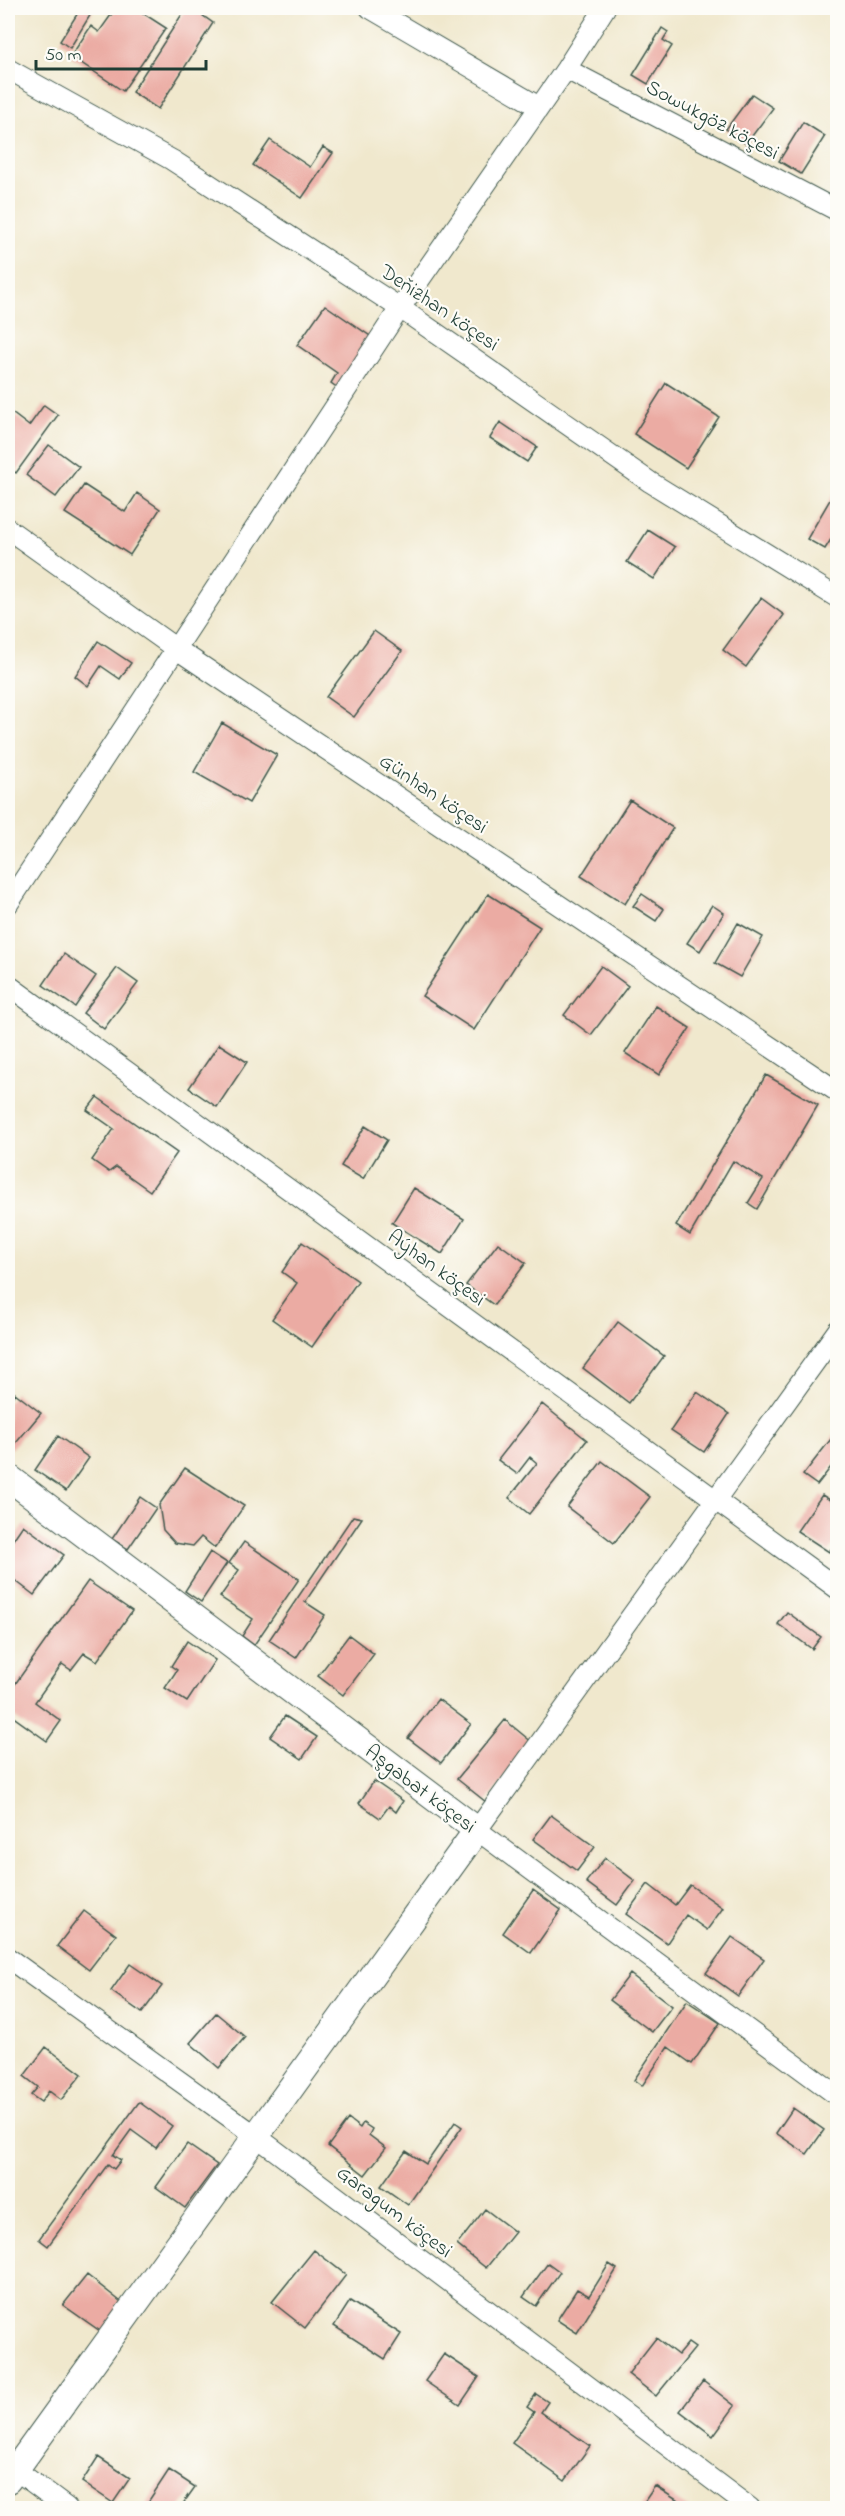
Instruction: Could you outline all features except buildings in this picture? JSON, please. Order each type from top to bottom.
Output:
[{"type":"street","points":[[370,8],[539,107]]},
{"type":"street","points":[[8,904],[400,308],[566,69],[605,8]]},
{"type":"street","name":"Deňizhan köçesi","points":[[8,69],[172,160],[400,308],[650,482],[837,598]]},
{"type":"street","name":"Sowukgöz köçesi","points":[[566,69],[837,211]]},
{"type":"street","name":"Günhan köçesi","points":[[8,529],[175,648],[837,1092]]},
{"type":"street","name":"Aýhan köçesi","points":[[8,985],[716,1498],[837,1589]]},
{"type":"street","points":[[67,2508],[10,2471],[256,2136],[837,1330]]},
{"type":"street","name":"Aşgabat köçesi","points":[[8,1477],[477,1830],[837,2096]]},
{"type":"street","name":"Garagum köçesi","points":[[8,1958],[256,2136],[750,2508]]}]
